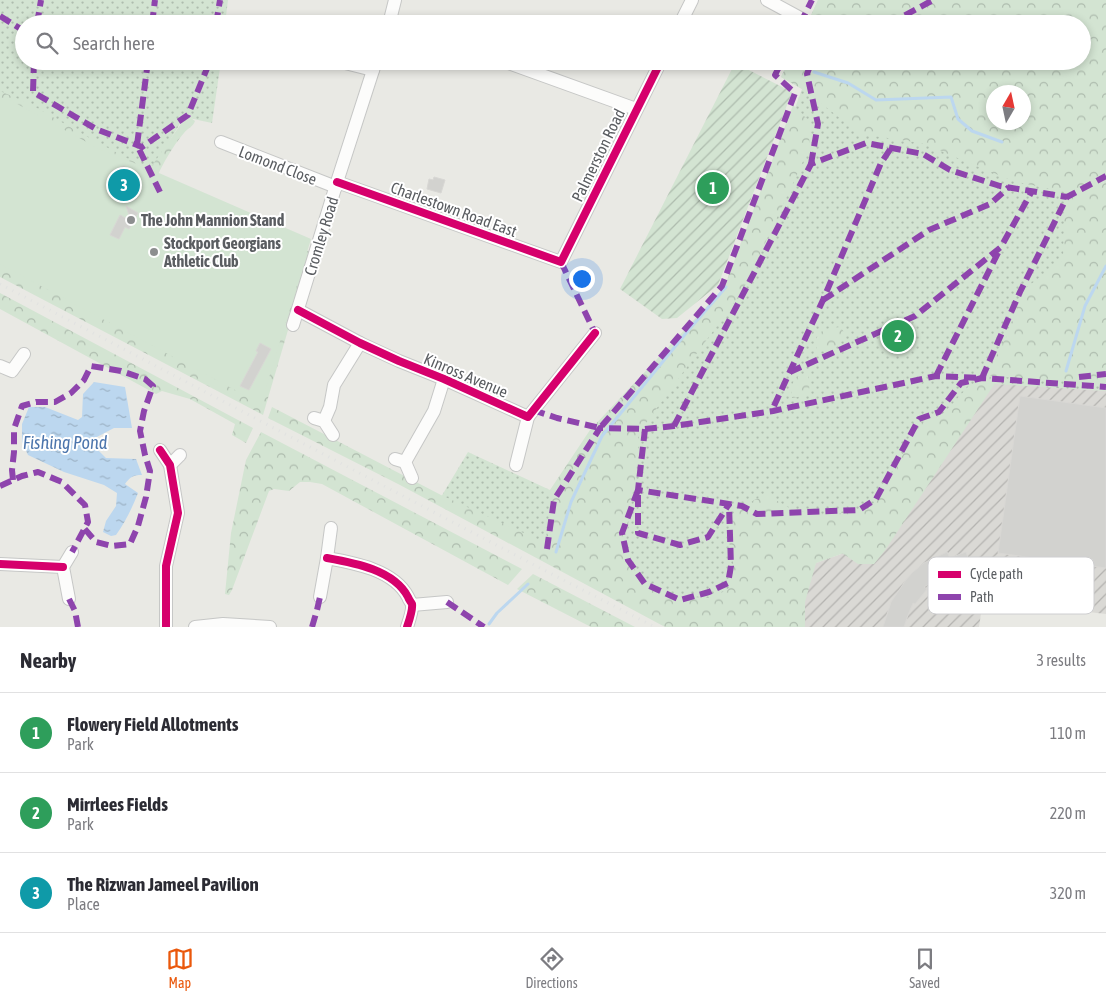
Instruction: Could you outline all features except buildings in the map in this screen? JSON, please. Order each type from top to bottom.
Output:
[{"type":"street","points":[[393,15],[395,0]]},
{"type":"street","points":[[684,15],[692,0]]},
{"type":"street","points":[[767,0],[795,15]]},
{"type":"street","name":"Cromley Road","points":[[294,325],[373,70]]},
{"type":"street","points":[[528,70],[636,109]]},
{"type":"street","name":"Palmerston Road","points":[[561,262],[656,70]]},
{"type":"street","name":"Lomond Close","points":[[221,142],[336,184]]},
{"type":"street","name":"Charlestown Road East","points":[[336,184],[561,262]]},
{"type":"street","name":"Kinross Avenue","points":[[298,310],[360,343],[528,417]]},
{"type":"street","points":[[516,464],[528,417],[596,333]]},
{"type":"street","points":[[333,435],[319,420],[330,407],[334,385],[360,343]]},
{"type":"street","points":[[0,366],[12,371],[24,354]]},
{"type":"street","name":"Kinross Avenue","points":[[412,478],[400,460],[434,411],[444,379]]},
{"type":"street","points":[[160,450],[170,465],[178,513],[166,566],[166,627]]},
{"type":"street","points":[[170,465],[180,455]]},
{"type":"street","points":[[320,597],[331,528]]},
{"type":"street","points":[[69,599],[62,567],[72,552]]},
{"type":"street","points":[[327,558],[374,569],[404,589],[412,605],[407,627]]},
{"type":"street","points":[[0,564],[62,567]]},
{"type":"street","points":[[412,605],[447,602]]},
{"type":"street","points":[[195,627],[223,624],[270,627]]},
{"type":"shaded area","points":[[994,383],[1106,391],[1106,614],[1094,613],[1094,557],[928,557],[928,614],[981,614],[979,627],[786,627],[816,563],[894,535]]},
{"type":"green space","points":[[0,0],[228,0],[226,15],[15,15],[15,70],[220,70],[212,123],[184,117],[152,170],[101,150],[0,99]]},
{"type":"green space","points":[[818,0],[1106,0],[1106,391],[994,384],[894,535],[816,563],[786,627],[674,627],[441,497],[468,452],[550,490],[550,512],[728,288],[802,89],[781,77],[784,70],[1091,70],[1091,15],[811,15]]},
{"type":"green space","points":[[818,0],[1106,0],[1106,384],[988,376],[997,380],[886,549],[874,564],[858,564],[842,553],[816,563],[805,602],[805,627],[665,627],[400,485],[268,418],[272,407],[441,495],[541,541],[548,532],[550,490],[590,430],[724,288],[793,105],[810,122],[809,149],[743,290],[638,434],[638,458],[626,539],[631,565],[643,580],[663,591],[690,597],[710,598],[729,589],[734,567],[729,541],[730,520],[735,511],[765,494],[793,510],[828,515],[870,509],[922,423],[942,415],[968,387],[986,376],[1011,328],[1023,290],[1063,260],[1065,192],[1013,181],[921,143],[861,134],[802,89],[781,77],[784,70],[1091,70],[1091,15],[811,15]]},
{"type":"green space","points":[[731,70],[749,70],[792,92],[718,285],[677,318],[662,319],[620,289]]},
{"type":"green space","points":[[0,91],[30,104],[149,170],[185,118],[195,121],[172,150],[155,182],[0,103]]},
{"type":"green space","name":"Stockport Georgians Athletic Club","points":[[0,99],[10,100],[101,150],[311,239],[261,404],[0,264]]},
{"type":"green space","points":[[302,249],[311,252],[263,415],[0,277],[0,262]]},
{"type":"green space","points":[[0,293],[253,428],[246,443],[232,435],[235,424],[190,399],[162,391],[156,394],[0,309]]},
{"type":"green space","points":[[840,327],[845,333],[841,342],[832,349],[818,351],[815,344],[818,334],[826,329]]},
{"type":"green space","points":[[799,376],[808,376],[809,390],[802,396],[792,398],[792,386]]},
{"type":"green space","points":[[261,432],[522,569],[508,585],[322,484],[300,482],[289,491],[274,489],[269,491],[232,590],[229,595],[225,594],[231,533],[246,460]]},
{"type":"green space","points":[[533,574],[635,627],[591,627],[517,589]]},
{"type":"water","name":"Fishing Pond","points":[[94,382],[125,387],[132,428],[114,428],[93,439],[95,447],[106,458],[136,459],[142,475],[132,477],[125,484],[138,493],[123,525],[116,535],[111,536],[103,532],[106,521],[116,506],[117,493],[104,485],[64,472],[28,455],[22,442],[22,424],[29,407],[45,407],[78,420],[82,417],[83,394]]},
{"type":"waterway","points":[[814,72],[848,83],[876,100],[951,97],[958,119],[972,131],[1002,142]]},
{"type":"waterway","points":[[1066,371],[1085,306],[1106,266]]},
{"type":"waterway","points":[[556,552],[571,502],[602,436],[726,287]]},
{"type":"waterway","points":[[489,624],[497,613],[528,584]]},
{"type":"railway","points":[[0,284],[655,627]]},
{"type":"marked path","points":[[38,15],[41,0]]},
{"type":"marked path","points":[[153,15],[155,0]]},
{"type":"marked path","points":[[218,15],[220,0]]},
{"type":"marked path","points":[[804,15],[812,0]]},
{"type":"marked path","points":[[906,15],[933,0]]},
{"type":"marked path","points":[[0,16],[15,25]]},
{"type":"marked path","points":[[34,70],[33,92],[96,129],[142,147],[188,115],[206,70]]},
{"type":"marked path","points":[[147,70],[137,145],[160,192]]},
{"type":"marked path","points":[[533,410],[600,428],[722,286],[795,93],[775,75],[778,70]]},
{"type":"marked path","points":[[809,70],[807,74],[818,124],[811,164]]},
{"type":"marked path","points":[[674,426],[811,164],[866,143],[923,154],[950,170],[1000,186],[1067,197]]},
{"type":"marked path","points":[[774,406],[823,300],[881,163],[891,148]]},
{"type":"marked path","points":[[645,429],[773,411],[936,376],[982,378],[1020,292],[1067,197],[1106,176]]},
{"type":"marked path","points":[[823,300],[929,230],[990,204],[1009,187]]},
{"type":"marked path","points":[[790,372],[915,316],[1001,247],[1032,191]]},
{"type":"marked path","points":[[936,376],[999,251]]},
{"type":"marked path","points":[[561,262],[595,333]]},
{"type":"marked path","points":[[13,480],[14,429],[22,406],[36,402],[55,402],[71,393],[84,380],[91,366],[121,371],[145,379],[153,386],[144,411],[140,431],[150,471],[146,497],[138,526],[130,544],[112,546],[96,542],[84,528]]},
{"type":"marked path","points":[[1079,377],[1106,374]]},
{"type":"marked path","points":[[547,549],[554,500],[600,428],[645,429],[638,490],[742,506],[757,514],[859,510],[876,499],[919,419],[939,412],[961,383],[982,378],[1106,387]]},
{"type":"marked path","points":[[0,486],[22,476],[38,472],[62,482],[85,505],[88,522],[72,552]]},
{"type":"marked path","points":[[638,490],[622,533],[628,560],[645,584],[680,600],[709,592],[728,583],[731,566],[729,504]]},
{"type":"marked path","points":[[638,495],[638,533],[680,545],[708,537],[729,504]]},
{"type":"marked path","points":[[312,627],[320,597]]},
{"type":"marked path","points":[[69,599],[75,611],[78,627]]},
{"type":"marked path","points":[[447,602],[484,627]]},
{"type":"cycle path","points":[[337,182],[561,262],[657,70]]},
{"type":"cycle path","points":[[298,310],[360,343],[528,417],[595,333]]},
{"type":"cycle path","points":[[160,450],[170,465],[178,513],[166,566],[166,627]]},
{"type":"cycle path","points":[[327,558],[361,565],[384,574],[393,580],[402,588],[412,604],[407,627]]},
{"type":"cycle path","points":[[0,564],[63,567]]},
{"type":"place","name":"The Rizwan Jameel Pavilion","points":[[124,185]]},
{"type":"place","name":"Flowery Field Allotments","points":[[713,188]]},
{"type":"place","name":"The John Mannion Stand","points":[[131,220]]},
{"type":"place","name":"Stockport Georgians Athletic Club","points":[[154,252]]},
{"type":"place","name":"Mirrlees Fields","points":[[898,336]]}]
